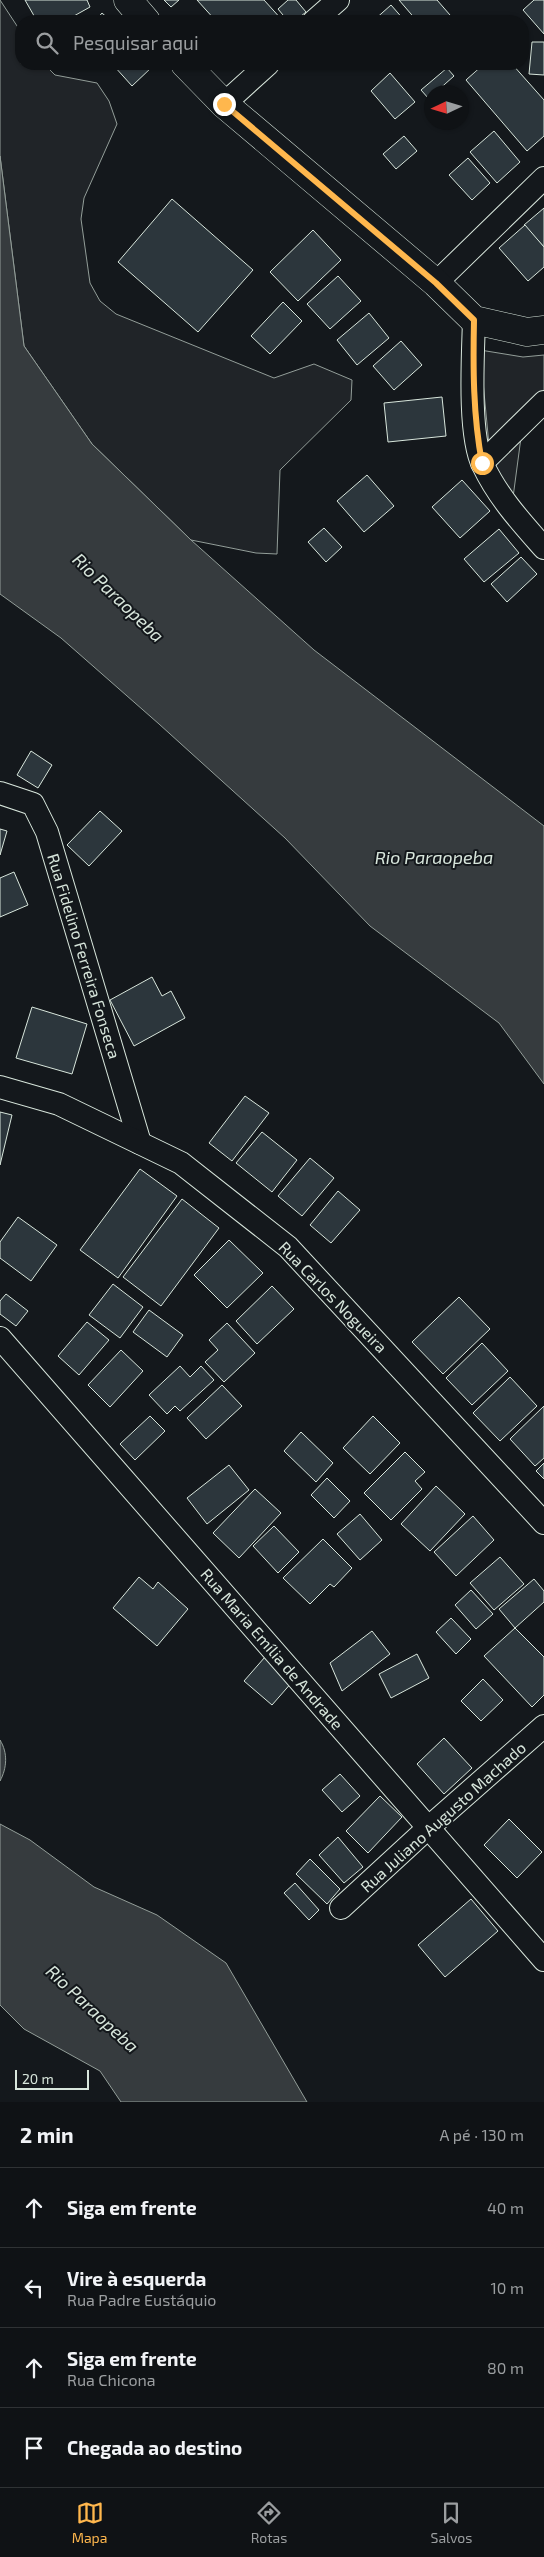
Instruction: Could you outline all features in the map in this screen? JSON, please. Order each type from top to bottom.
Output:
[{"type":"main road","points":[[128,0],[141,15]]},
{"type":"main road","points":[[191,70],[224,104],[436,283],[474,320],[527,332],[544,330]]},
{"type":"street","points":[[321,15],[338,0]]},
{"type":"street","points":[[224,104],[261,70]]},
{"type":"street","points":[[436,283],[544,178]]},
{"type":"street","points":[[474,320],[473,385],[476,431],[482,463],[506,504],[544,548]]},
{"type":"street","points":[[482,463],[544,402]]},
{"type":"street","name":"Rua Fidelino Ferreira Fonseca","points":[[0,793],[33,804],[47,832],[140,1143]]},
{"type":"street","name":"Rua Carlos Nogueira","points":[[0,1087],[59,1104],[181,1162],[288,1247],[544,1524]]},
{"type":"street","name":"Rua Maria Emília de Andrade","points":[[0,1338],[544,1960]]},
{"type":"street","name":"Rua Juliano Augusto Machado","points":[[341,1908],[544,1726]]},
{"type":"shaded area","points":[[0,0],[15,23],[15,70],[50,70],[55,75],[97,83],[109,101],[117,124],[84,198],[81,219],[90,283],[100,301],[116,314],[274,378],[314,364],[352,380],[351,400],[280,470],[277,554],[256,553],[191,540],[92,444],[24,346],[0,156]]},
{"type":"shaded area","points":[[480,350],[523,357],[544,355],[544,392],[489,445]]},
{"type":"shaded area","points":[[522,430],[512,505],[487,464]]},
{"type":"water","name":"Rio Paraopeba","points":[[0,156],[24,346],[92,444],[191,540],[314,650],[544,826],[544,1084],[499,1023],[370,926],[285,838],[159,724],[61,638],[0,594]]},
{"type":"water","points":[[0,1740],[6,1760],[0,1781]]},
{"type":"water","name":"Rio Paraopeba","points":[[0,1824],[30,1840],[94,1887],[157,1915],[226,1963],[307,2102],[121,2102],[100,2071],[24,2029],[0,2005]]},
{"type":"building","points":[[25,0],[87,0],[90,7],[76,15],[34,15]]},
{"type":"building","points":[[164,0],[179,0],[171,7]]},
{"type":"building","points":[[197,0],[264,0],[278,15],[211,15]]},
{"type":"building","points":[[288,0],[296,0],[306,12],[302,15],[283,15],[278,9]]},
{"type":"building","points":[[399,0],[437,0],[450,15],[412,15]]},
{"type":"building","points":[[534,0],[544,0],[544,34],[529,15],[523,10]]},
{"type":"building","points":[[391,5],[400,15],[380,15]]},
{"type":"building","points":[[532,42],[544,42],[544,75],[529,74]]},
{"type":"building","points":[[118,70],[149,70],[132,86]]},
{"type":"building","points":[[445,70],[449,70],[454,76],[444,85],[427,85]]},
{"type":"building","points":[[477,70],[517,70],[544,100],[544,136],[527,151],[466,80]]},
{"type":"building","points":[[390,73],[415,102],[395,119],[371,91]]},
{"type":"building","points":[[494,131],[520,162],[497,183],[470,152]]},
{"type":"building","points":[[404,136],[417,151],[396,169],[383,154]]},
{"type":"building","points":[[468,158],[490,183],[472,200],[449,175]]},
{"type":"building","points":[[172,199],[253,270],[198,332],[118,262]]},
{"type":"building","points":[[544,208],[544,247],[524,225]]},
{"type":"building","points":[[525,225],[544,247],[544,267],[528,281],[499,248]]},
{"type":"building","points":[[313,230],[341,260],[298,301],[270,272]]},
{"type":"building","points":[[338,276],[361,301],[330,329],[307,304]]},
{"type":"building","points":[[283,302],[302,321],[270,354],[251,336]]},
{"type":"building","points":[[369,313],[389,338],[357,365],[337,340]]},
{"type":"building","points":[[401,341],[422,365],[394,390],[373,366]]},
{"type":"building","points":[[442,397],[446,436],[388,442],[384,403]]},
{"type":"building","points":[[367,475],[394,506],[364,532],[337,501]]},
{"type":"building","points":[[462,480],[490,511],[460,538],[432,507]]},
{"type":"building","points":[[324,528],[342,547],[326,562],[308,542]]},
{"type":"building","points":[[499,529],[519,553],[484,582],[464,559]]},
{"type":"building","points":[[521,557],[537,574],[507,602],[491,584]]},
{"type":"building","points":[[31,751],[52,765],[38,788],[17,775]]},
{"type":"building","points":[[100,811],[122,831],[89,866],[67,845]]},
{"type":"building","points":[[0,829],[7,831],[0,855]]},
{"type":"building","points":[[14,872],[28,905],[0,917],[0,878]]},
{"type":"building","points":[[152,977],[162,996],[171,991],[185,1018],[134,1046],[110,1000]]},
{"type":"building","points":[[32,1007],[87,1024],[72,1074],[16,1058]]},
{"type":"building","points":[[245,1096],[269,1113],[232,1161],[209,1143]]},
{"type":"building","points":[[0,1112],[12,1115],[0,1165]]},
{"type":"building","points":[[262,1132],[297,1160],[272,1192],[236,1163]]},
{"type":"building","points":[[310,1158],[334,1178],[302,1216],[278,1196]]},
{"type":"building","points":[[140,1169],[177,1196],[118,1278],[80,1250]]},
{"type":"building","points":[[338,1191],[360,1210],[331,1243],[310,1225]]},
{"type":"building","points":[[182,1199],[219,1228],[161,1306],[123,1277]]},
{"type":"building","points":[[18,1217],[57,1245],[31,1281],[0,1258],[0,1242]]},
{"type":"building","points":[[229,1240],[263,1273],[227,1308],[194,1275]]},
{"type":"building","points":[[113,1284],[143,1307],[120,1338],[89,1315]]},
{"type":"building","points":[[272,1286],[294,1309],[257,1344],[236,1321]]},
{"type":"building","points":[[6,1294],[28,1311],[16,1326],[0,1314],[0,1301]]},
{"type":"building","points":[[459,1297],[490,1329],[443,1374],[412,1342]]},
{"type":"building","points":[[149,1310],[183,1335],[167,1357],[133,1332]]},
{"type":"building","points":[[87,1322],[109,1340],[79,1375],[58,1356]]},
{"type":"building","points":[[227,1323],[255,1353],[224,1382],[205,1362],[218,1350],[209,1340]]},
{"type":"building","points":[[482,1343],[508,1371],[472,1405],[446,1378]]},
{"type":"building","points":[[121,1350],[143,1371],[110,1407],[88,1385]]},
{"type":"building","points":[[180,1366],[190,1377],[201,1366],[214,1380],[180,1411],[175,1406],[167,1414],[149,1395]]},
{"type":"building","points":[[510,1377],[537,1406],[500,1441],[473,1413]]},
{"type":"building","points":[[222,1385],[242,1406],[206,1439],[187,1418]]},
{"type":"building","points":[[544,1406],[544,1458],[535,1466],[510,1439]]},
{"type":"building","points":[[150,1416],[165,1431],[135,1460],[120,1444]]},
{"type":"building","points":[[373,1416],[400,1443],[370,1474],[343,1448]]},
{"type":"building","points":[[301,1432],[333,1463],[316,1482],[284,1451]]},
{"type":"building","points":[[405,1452],[425,1472],[415,1481],[422,1489],[391,1520],[364,1493]]},
{"type":"building","points":[[544,1463],[544,1479],[536,1471]]},
{"type":"building","points":[[229,1465],[249,1490],[207,1524],[187,1498]]},
{"type":"building","points":[[327,1478],[350,1501],[334,1518],[311,1495]]},
{"type":"building","points":[[436,1486],[465,1514],[430,1551],[401,1524]]},
{"type":"building","points":[[255,1489],[281,1513],[239,1558],[213,1533]]},
{"type":"building","points":[[360,1514],[382,1540],[360,1560],[337,1534]]},
{"type":"building","points":[[473,1516],[494,1540],[456,1576],[434,1552]]},
{"type":"building","points":[[274,1526],[299,1552],[278,1573],[253,1546]]},
{"type":"building","points":[[323,1539],[352,1568],[334,1587],[330,1584],[310,1604],[283,1578]]},
{"type":"building","points":[[500,1557],[524,1584],[494,1610],[470,1583]]},
{"type":"building","points":[[139,1577],[153,1589],[158,1582],[188,1609],[157,1646],[113,1608]]},
{"type":"building","points":[[534,1579],[544,1591],[544,1602],[515,1628],[499,1609]]},
{"type":"building","points":[[471,1590],[493,1614],[476,1629],[455,1605]]},
{"type":"building","points":[[451,1618],[471,1639],[456,1654],[436,1632]]},
{"type":"building","points":[[515,1628],[544,1657],[544,1695],[532,1707],[484,1656]]},
{"type":"building","points":[[372,1631],[390,1654],[342,1691],[330,1663]]},
{"type":"building","points":[[417,1654],[429,1678],[391,1698],[379,1674]]},
{"type":"building","points":[[265,1657],[293,1681],[272,1705],[244,1681]]},
{"type":"building","points":[[483,1679],[503,1700],[481,1721],[461,1701]]},
{"type":"building","points":[[444,1738],[472,1768],[444,1794],[417,1764]]},
{"type":"building","points":[[340,1774],[360,1796],[342,1812],[322,1790]]},
{"type":"building","points":[[380,1796],[402,1817],[368,1853],[346,1831]]},
{"type":"building","points":[[509,1819],[542,1852],[517,1878],[484,1845]]},
{"type":"building","points":[[338,1837],[363,1867],[344,1883],[319,1855]]},
{"type":"building","points":[[310,1859],[340,1889],[327,1904],[296,1874]]},
{"type":"building","points":[[295,1883],[319,1910],[309,1920],[284,1893]]},
{"type":"building","points":[[471,1899],[498,1931],[445,1977],[418,1945]]},
{"type":"route","points":[[224,104],[436,283],[474,320],[472,376],[476,431],[482,463]]}]
